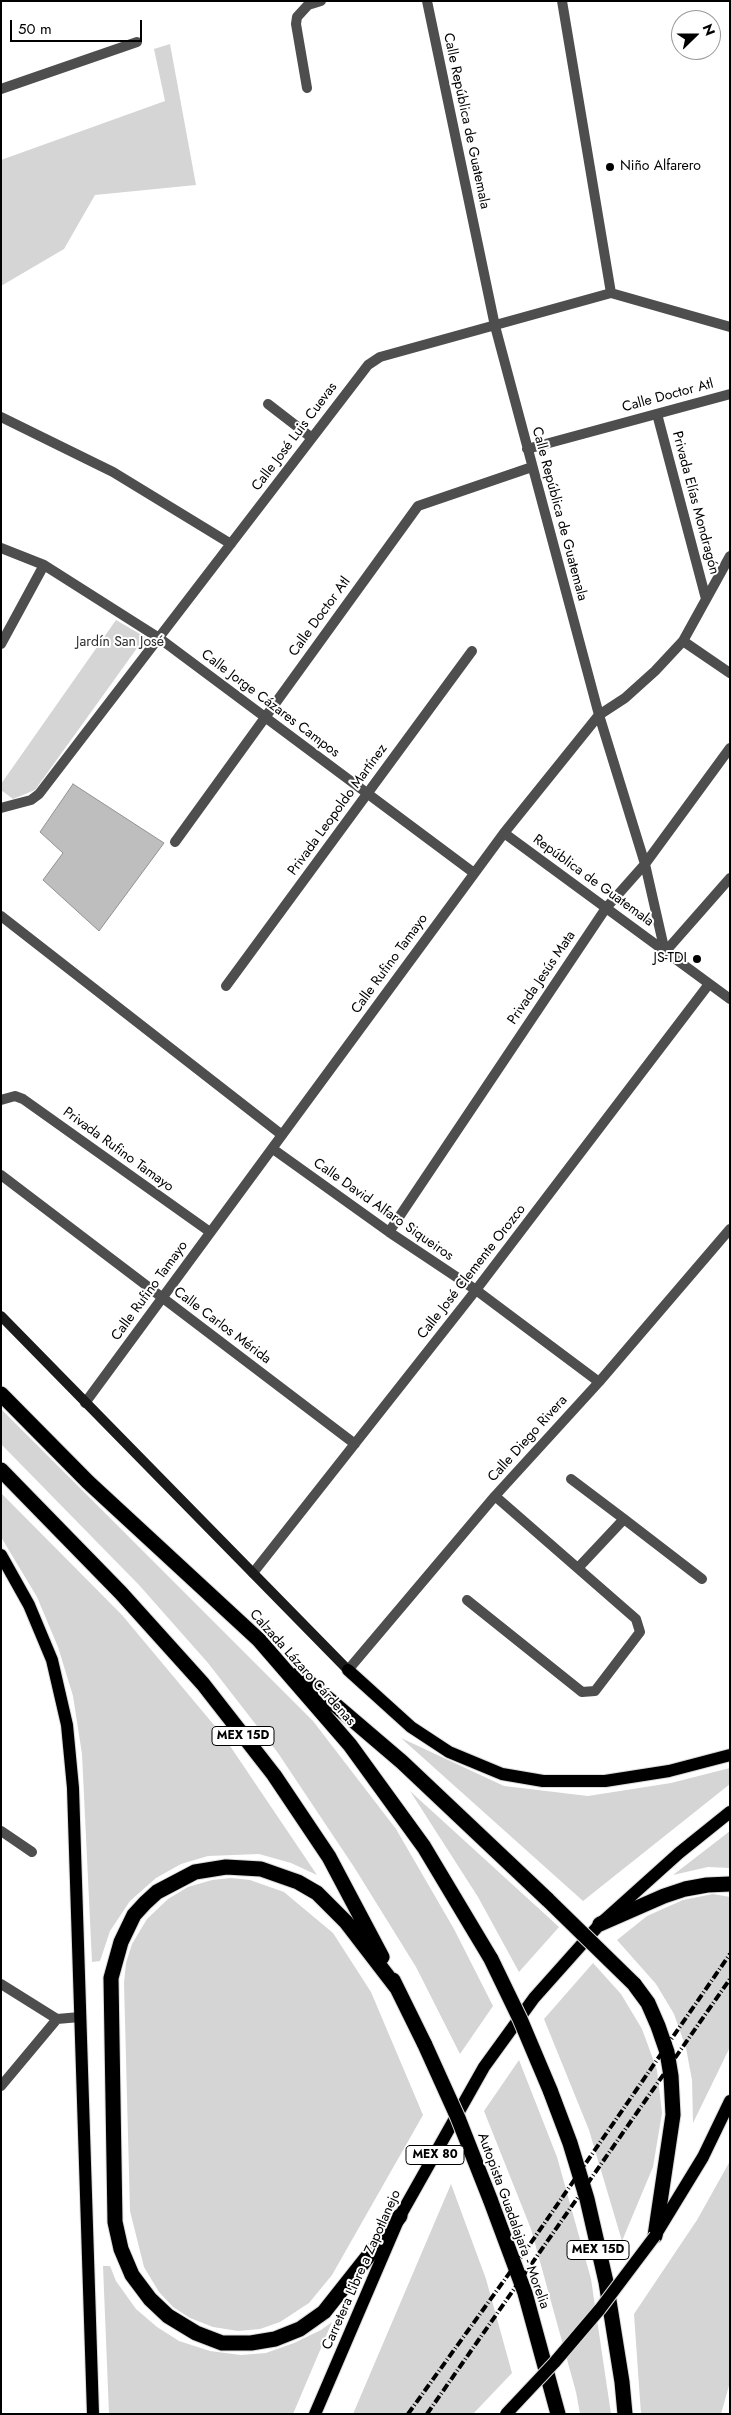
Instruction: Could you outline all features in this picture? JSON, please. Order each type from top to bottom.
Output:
[{"type":"highway","name":"Calzada Lázaro Cárdenas","points":[[1,1394],[88,1482],[259,1640],[350,1744],[413,1831],[491,1959],[520,2019],[570,2143],[591,2217],[606,2282],[622,2382],[625,2414]]},
{"type":"highway","name":"MEX 15D","points":[[1,1470],[121,1593],[191,1670],[274,1775],[329,1857],[396,1987]]},
{"type":"highway","points":[[259,1640],[402,1762],[634,1984],[648,2003],[668,2052],[674,2115],[655,2236]]},
{"type":"highway","points":[[396,1987],[346,1922],[317,1893],[298,1882],[261,1869],[226,1867],[195,1872],[157,1892],[145,1902],[134,1915],[121,1942],[111,1978],[115,2222],[121,2249],[132,2276],[150,2299],[168,2316],[196,2333],[222,2343],[251,2343],[275,2339],[300,2329],[324,2312],[400,2216]]},
{"type":"highway","points":[[600,1924],[685,1889],[707,1885],[730,1884]]},
{"type":"highway","name":"Autopista Guadalajara - Morelia","points":[[396,1987],[458,2118],[490,2198],[524,2293],[558,2414]]},
{"type":"main road","points":[[1,1316],[348,1670],[411,1727],[449,1752],[502,1774],[543,1782],[605,1781],[669,1771],[730,1756]]},
{"type":"main road","points":[[1,1555],[29,1605],[52,1660],[67,1725],[73,1788],[93,2414]]},
{"type":"main road","name":"MEX 80","points":[[600,1924],[679,1853],[730,1812]]},
{"type":"main road","name":"Carretera Libre a Zapotlanejo","points":[[315,2414],[400,2216],[484,2067],[534,1998],[600,1924]]},
{"type":"main road","points":[[506,2414],[554,2363],[600,2309],[655,2236],[703,2157],[730,2101]]},
{"type":"street","points":[[307,88],[296,24],[297,17],[308,5],[321,1]]},
{"type":"street","name":"Calle República de Guatemala","points":[[427,1],[495,326],[600,715],[645,864],[665,952]]},
{"type":"street","points":[[562,1],[611,293],[730,327]]},
{"type":"street","points":[[1,89],[137,42]]},
{"type":"street","name":"Calle José Luis Cuevas","points":[[1,808],[31,800],[39,794],[368,365],[380,357],[611,293]]},
{"type":"street","name":"Calle Doctor Atl","points":[[527,449],[730,394]]},
{"type":"street","points":[[268,404],[312,438]]},
{"type":"street","name":"Privada Elías Mondragón","points":[[657,414],[706,599]]},
{"type":"street","points":[[1,417],[113,472],[231,544]]},
{"type":"street","name":"Calle Doctor Atl","points":[[175,842],[418,506],[532,467]]},
{"type":"street","name":"Calle Jorge Cázares Campos","points":[[1,548],[44,565],[159,638],[474,873]]},
{"type":"street","name":"Calle Rufino Tamayo","points":[[85,1403],[504,834],[600,715],[625,698],[655,671],[683,641],[730,556]]},
{"type":"street","points":[[1,644],[44,565]]},
{"type":"street","points":[[683,641],[730,674]]},
{"type":"street","name":"Privada Leopoldo Martínez","points":[[226,986],[472,651]]},
{"type":"street","name":"Privada Jesús Mata","points":[[389,1232],[606,908],[645,864],[730,748]]},
{"type":"street","name":"República de Guatemala","points":[[504,834],[665,952]]},
{"type":"street","points":[[730,878],[665,952],[730,999]]},
{"type":"street","points":[[1,916],[282,1135]]},
{"type":"street","points":[[1,926],[15,927]]},
{"type":"street","name":"Calle José Clemente Orozco","points":[[253,1573],[476,1290],[709,984]]},
{"type":"street","name":"Privada Rufino Tamayo","points":[[4,1099],[23,1099],[210,1232]]},
{"type":"street","name":"Calle David Alfaro Siqueiros","points":[[273,1149],[389,1232],[476,1290],[599,1382]]},
{"type":"street","name":"Calle Carlos Mérida","points":[[1,1175],[355,1444]]},
{"type":"street","name":"Calle Diego Rivera","points":[[348,1670],[495,1496],[599,1382],[730,1229]]},
{"type":"street","points":[[571,1479],[702,1580]]},
{"type":"street","points":[[467,1600],[582,1692],[592,1692],[639,1635],[640,1627],[636,1620],[495,1496]]},
{"type":"street","points":[[578,1568],[624,1519]]},
{"type":"street","points":[[1,1831],[32,1852]]},
{"type":"street","points":[[1,1984],[57,2019],[80,2018]]},
{"type":"street","points":[[1,2086],[57,2019]]},
{"type":"green space","points":[[170,44],[196,185],[95,195],[64,249],[1,286],[1,160],[165,101],[154,49]]},
{"type":"green space","name":"Jardín San José","points":[[116,620],[145,637],[35,790],[13,799],[1,790],[1,784]]},
{"type":"green space","points":[[1,1409],[313,1721],[396,1829],[454,1929],[493,2006],[460,2054],[416,1967],[354,1867],[278,1753],[208,1663],[139,1585],[1,1444]]},
{"type":"green space","points":[[1,1493],[122,1615],[224,1737],[317,1875],[291,1863],[259,1854],[208,1856],[181,1864],[156,1878],[130,1901],[110,1931],[100,1961],[92,1962],[82,1754],[73,1696],[58,1647],[37,1597],[1,1537]]},
{"type":"green space","points":[[401,1738],[504,1786],[588,1796],[671,1783],[730,1768],[730,1784],[583,1901]]},
{"type":"green space","points":[[410,1791],[559,1927],[519,1972],[478,1897]]},
{"type":"green space","points":[[730,1831],[730,1868],[708,1867],[673,1875]]},
{"type":"green space","points":[[231,1878],[250,1880],[284,1892],[333,1933],[371,1992],[423,2115],[332,2275],[309,2303],[280,2322],[260,2329],[238,2331],[213,2327],[190,2318],[173,2307],[159,2292],[144,2267],[130,2211],[124,1983],[126,1963],[132,1944],[147,1919],[168,1899],[188,1887],[212,1880]]},
{"type":"green space","points":[[713,1894],[730,1897],[730,2047],[693,2123],[692,2080],[686,2048],[674,2014],[656,1984],[617,1940],[647,1916],[683,1900]]},
{"type":"green space","points":[[593,1963],[621,1994],[642,2029],[657,2070],[662,2113],[653,2167],[622,2241],[589,2130],[544,2019]]},
{"type":"green space","points":[[519,2060],[557,2157],[591,2279],[611,2414],[580,2414],[576,2392],[531,2229],[484,2111]]},
{"type":"green space","points":[[730,2161],[730,2382],[721,2414],[641,2414],[634,2314],[697,2220]]},
{"type":"green space","points":[[451,2184],[486,2279],[512,2373],[473,2414],[353,2414]]},
{"type":"green space","points":[[103,2266],[110,2266],[116,2281],[136,2309],[157,2327],[179,2341],[210,2351],[241,2355],[266,2353],[294,2343],[321,2330],[332,2322],[293,2414],[109,2414]]},
{"type":"building","points":[[73,784],[164,843],[99,931],[43,880],[63,853],[40,832]]},
{"type":"railway","points":[[408,2414],[526,2250],[730,1954]]},
{"type":"railway","points":[[427,2414],[730,1979]]},
{"type":"place","name":"Niño Alfarero","points":[[610,167]]},
{"type":"place","name":"JS-TDI","points":[[697,959]]}]
